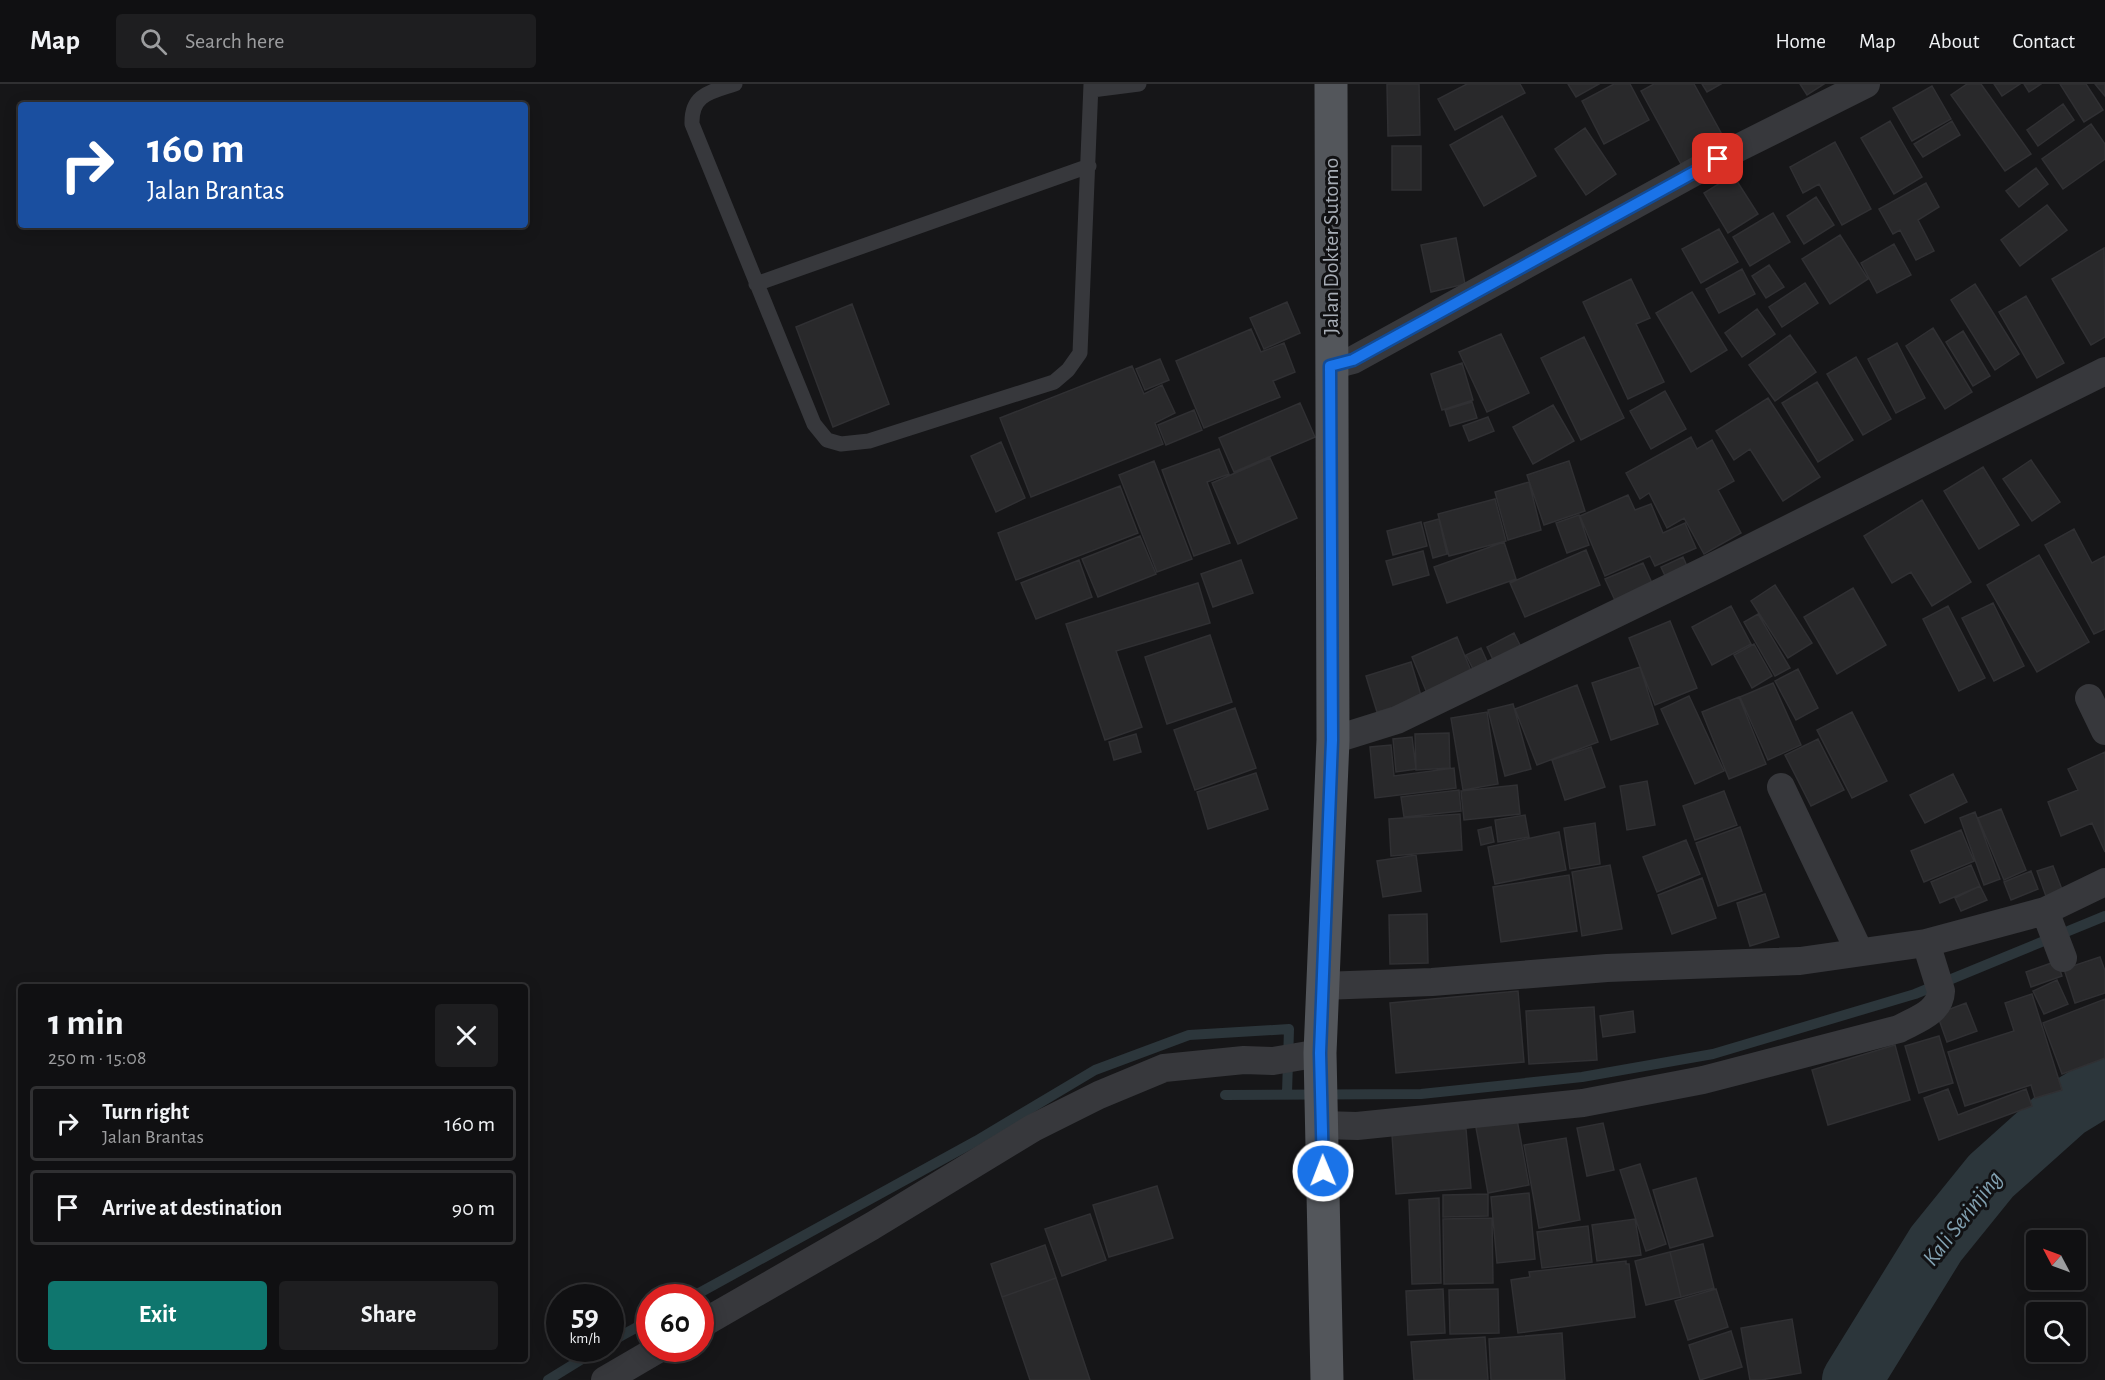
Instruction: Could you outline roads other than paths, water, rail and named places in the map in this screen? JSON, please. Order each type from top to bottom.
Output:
[{"type":"main road","name":"Jalan Dokter Sutomo","points":[[1327,1380],[1322,1118],[1303,1060],[1322,986],[1332,740],[1331,84]]},
{"type":"street","points":[[1330,366],[1353,360],[1738,148],[1866,84]]},
{"type":"street","points":[[1332,740],[1397,720],[1710,568],[2105,371]]},
{"type":"street","points":[[2089,698],[2105,731]]},
{"type":"street","points":[[1781,787],[1859,951]]},
{"type":"street","points":[[1322,986],[1432,982],[1607,968],[1800,961],[1926,943],[2054,935],[2105,882]]},
{"type":"street","points":[[1322,1118],[1357,1126],[1583,1103],[1703,1080],[1899,1029],[1928,1013],[1937,1006],[1941,999],[1926,943]]},
{"type":"street","points":[[714,1317],[872,1226],[1034,1128],[1100,1095],[1164,1068],[1244,1060],[1303,1060]]},
{"type":"street","points":[[605,1380],[636,1362]]},
{"type":"lane","points":[[735,84],[708,93],[699,101],[692,110],[692,124],[814,424],[827,440],[841,444],[869,441],[1054,382],[1068,370],[1080,353],[1092,87],[1139,84]]},
{"type":"lane","points":[[756,284],[1089,166]]},
{"type":"waterway","points":[[1225,1095],[1421,1094],[1582,1077],[1713,1054],[1915,994],[2105,916]]},
{"type":"waterway","points":[[714,1285],[976,1141],[1095,1070],[1189,1035],[1289,1029],[1287,1093]]},
{"type":"waterway","name":"Kali Serinjing","points":[[1852,1380],[1936,1244],[1991,1176],[2067,1108],[2105,1085]]},
{"type":"waterway","points":[[624,1334],[636,1328]]},
{"type":"waterway","points":[[548,1380],[577,1362]]}]
